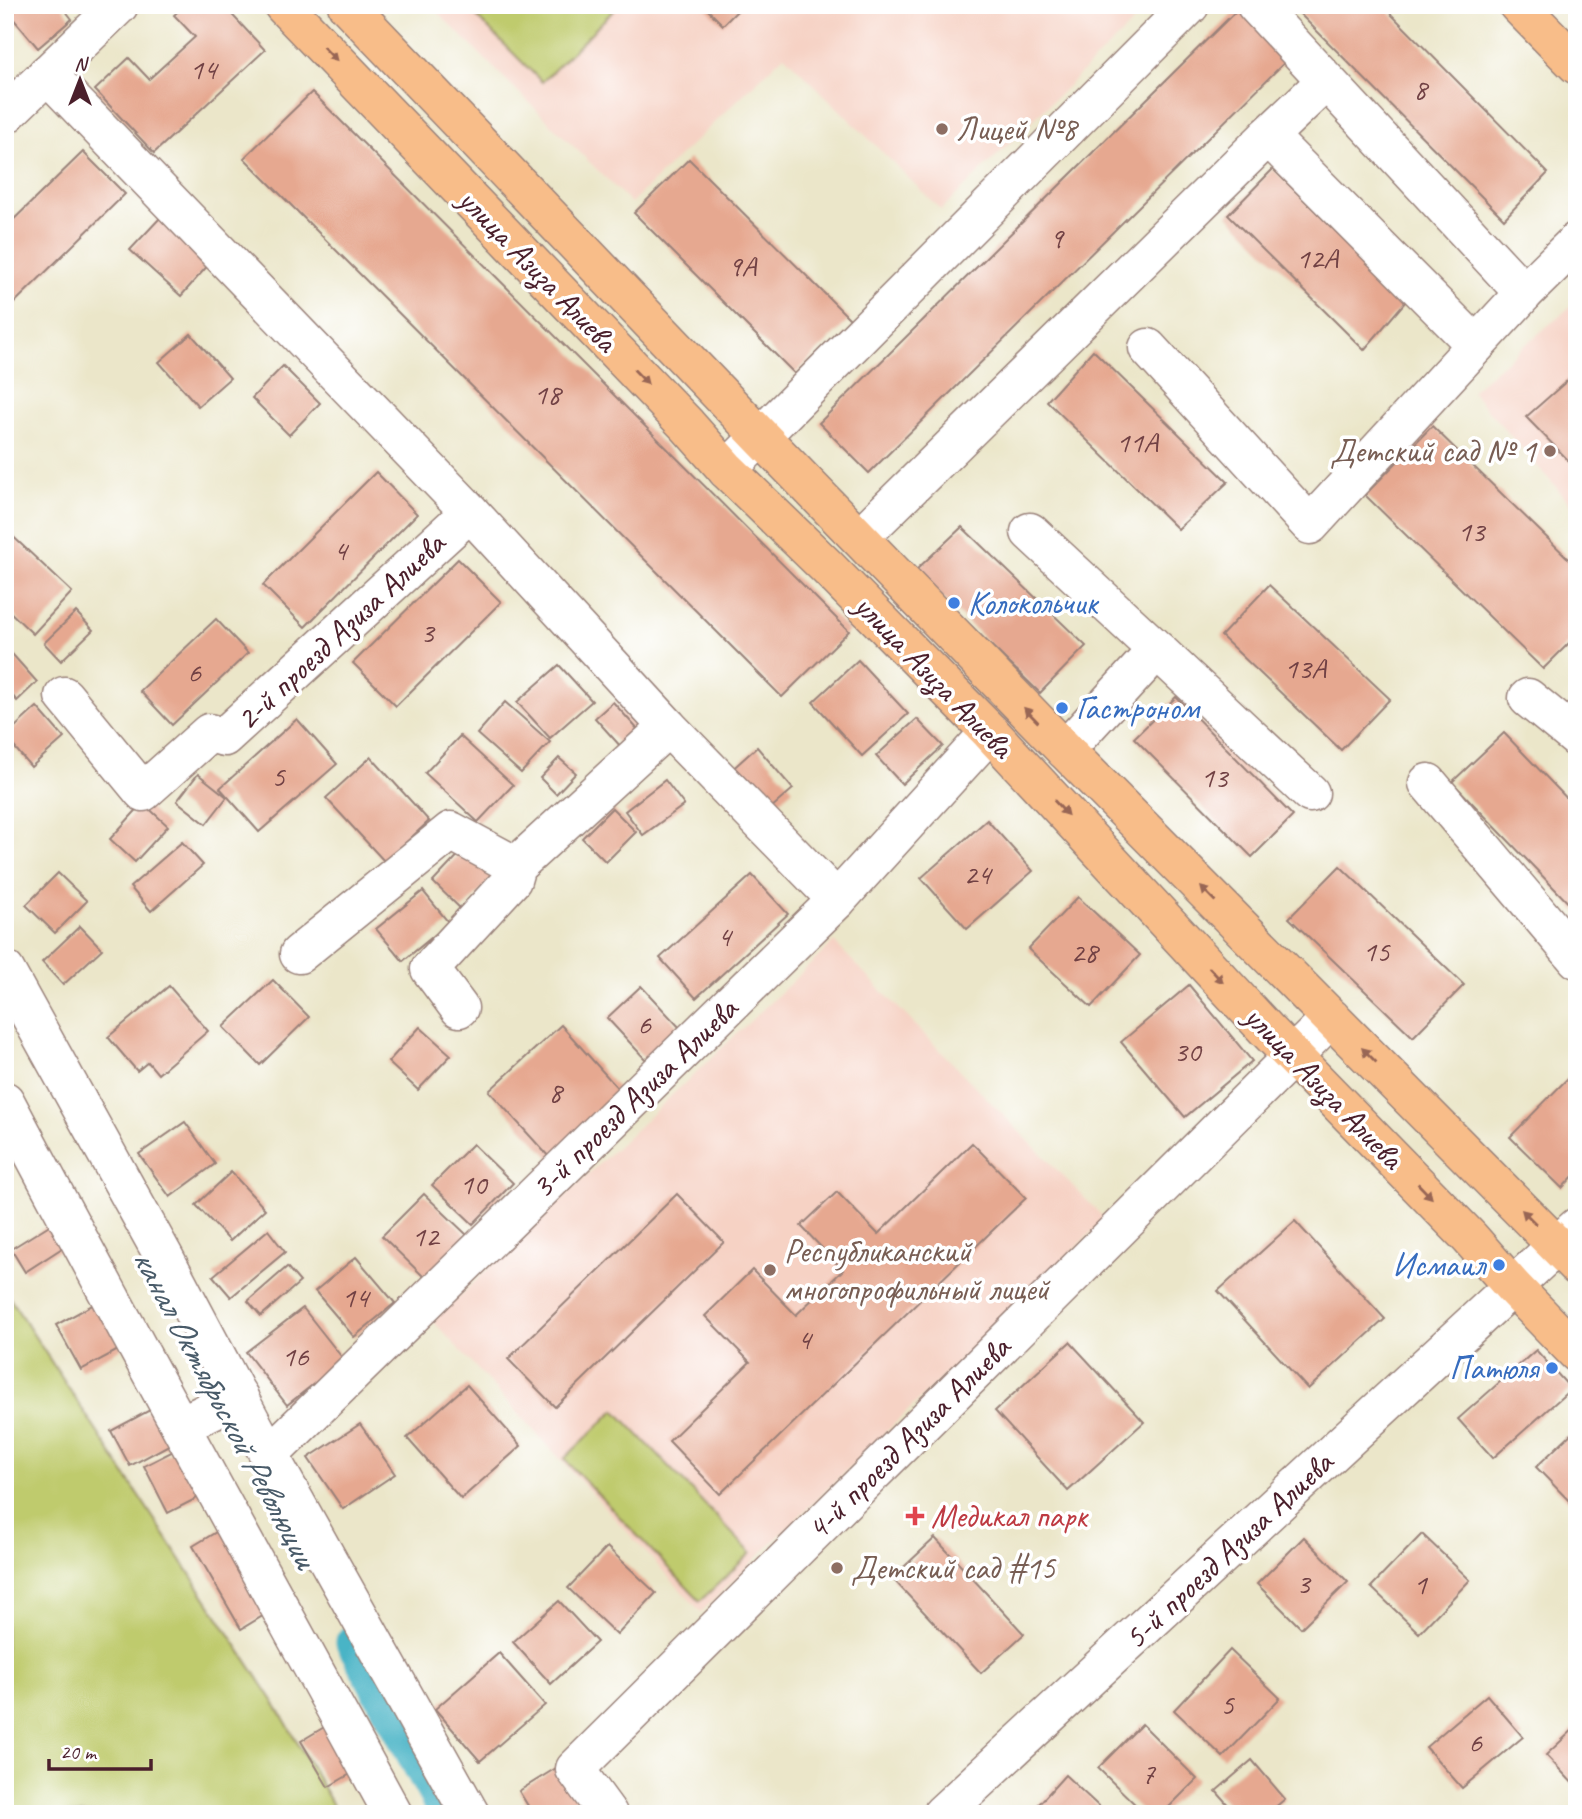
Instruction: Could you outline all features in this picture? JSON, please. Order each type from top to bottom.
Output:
[{"type":"main road","name":"улица Азиза Алиева","points":[[283,5],[687,425],[727,470],[990,732],[1577,1353]]},
{"type":"main road","name":"улица Азиза Алиева","points":[[347,5],[1065,750],[1332,1018],[1570,1246]]},
{"type":"main road","points":[[1518,5],[1577,65]]},
{"type":"street","points":[[727,470],[1190,5]]},
{"type":"street","points":[[1256,5],[1524,293]]},
{"type":"street","points":[[5,115],[47,74],[99,12]]},
{"type":"street","points":[[47,74],[470,512],[667,727],[837,900]]},
{"type":"street","points":[[860,537],[1326,80]]},
{"type":"street","points":[[1268,136],[1476,345]]},
{"type":"street","points":[[1148,348],[1310,525],[1524,293],[1577,241]]},
{"type":"street","name":"2-й проезд Азиза Алиева","points":[[64,695],[144,792],[209,733],[224,737],[470,512]]},
{"type":"street","points":[[1030,532],[1310,793]]},
{"type":"street","points":[[1065,750],[1157,650]]},
{"type":"street","points":[[1528,698],[1577,738]]},
{"type":"street","points":[[459,1008],[430,970],[512,880],[516,866],[667,727]]},
{"type":"street","name":"3-й проезд Азиза Алиева","points":[[269,1455],[837,900],[990,732]]},
{"type":"street","points":[[1428,783],[1577,958]]},
{"type":"street","points":[[299,954],[451,831],[516,866]]},
{"type":"street","points":[[5,970],[269,1455],[470,1814]]},
{"type":"street","name":"4-й проезд Азиза Алиева","points":[[608,1814],[575,1769],[1332,1018]]},
{"type":"street","points":[[5,1101],[94,1269],[393,1814]]},
{"type":"street","name":"5-й проезд Азиза Алиева","points":[[942,1814],[1513,1287],[1570,1246]]},
{"type":"street","points":[[181,1425],[239,1397]]},
{"type":"shaded area","name":"Лицей №8","points":[[430,5],[1151,5],[941,210],[784,55],[631,203]]},
{"type":"shaded area","name":"Детский сад № 1","points":[[1577,301],[1577,511],[1471,391]]},
{"type":"shaded area","name":"Республиканский многопрофильный лицей","points":[[834,942],[1105,1219],[701,1612],[433,1321]]},
{"type":"green space","points":[[465,5],[618,5],[618,6],[542,82]]},
{"type":"green space","points":[[5,1291],[279,1710],[338,1814],[5,1814]]},
{"type":"green space","points":[[615,1410],[751,1553],[700,1601],[564,1459]]},
{"type":"building","points":[[7,5],[61,5],[72,19],[38,48],[5,9]]},
{"type":"building","points":[[185,5],[223,5],[265,50],[154,153],[95,90],[129,58],[149,79],[195,37],[174,15]]},
{"type":"building","points":[[703,5],[743,5],[723,25]]},
{"type":"building","points":[[1242,5],[1293,54],[869,473],[819,423]]},
{"type":"building","points":[[1291,5],[1382,5],[1548,173],[1504,219]]},
{"type":"building","points":[[312,92],[849,631],[782,697],[244,158]]},
{"type":"building","points":[[83,152],[125,194],[5,312],[5,228]]},
{"type":"building","points":[[689,159],[850,319],[795,374],[634,213]]},
{"type":"building","points":[[1273,169],[1406,301],[1364,350],[1228,215]]},
{"type":"building","points":[[160,218],[210,263],[181,296],[130,250]]},
{"type":"building","points":[[191,334],[230,378],[198,406],[159,362]]},
{"type":"building","points":[[1093,350],[1228,482],[1178,529],[1047,401]]},
{"type":"building","points":[[283,366],[320,403],[289,435],[252,398]]},
{"type":"building","name":"Детский сад № 1","points":[[1577,372],[1577,453],[1569,461],[1526,417]]},
{"type":"building","points":[[1432,426],[1577,567],[1577,635],[1543,669],[1365,495]]},
{"type":"building","points":[[376,472],[417,514],[305,627],[263,585]]},
{"type":"building","points":[[962,527],[1086,646],[1040,693],[915,571]]},
{"type":"building","points":[[5,529],[72,592],[33,634],[5,607]]},
{"type":"building","points":[[458,559],[501,602],[396,706],[353,663]]},
{"type":"building","points":[[1269,585],[1390,699],[1341,750],[1221,636]]},
{"type":"building","points":[[76,612],[93,630],[61,661],[44,643]]},
{"type":"building","points":[[216,619],[248,653],[172,725],[140,691]]},
{"type":"building","points":[[5,646],[37,682],[17,701],[5,687]]},
{"type":"building","points":[[858,660],[908,714],[862,756],[813,702]]},
{"type":"building","points":[[559,665],[592,701],[550,738],[517,702]]},
{"type":"building","points":[[1176,697],[1293,816],[1252,857],[1134,738]]},
{"type":"building","points":[[505,702],[550,742],[521,773],[477,734]]},
{"type":"building","points":[[613,702],[640,732],[622,748],[595,718]]},
{"type":"building","points":[[37,707],[64,738],[31,767],[5,736]]},
{"type":"building","points":[[297,719],[337,764],[259,832],[220,788]]},
{"type":"building","points":[[917,719],[943,746],[902,784],[876,756]]},
{"type":"building","points":[[1504,733],[1577,809],[1577,912],[1452,782]]},
{"type":"building","points":[[460,736],[513,785],[478,822],[425,773]]},
{"type":"building","points":[[757,747],[793,789],[764,814],[728,773]]},
{"type":"building","points":[[371,757],[429,821],[385,862],[326,798]]},
{"type":"building","points":[[559,758],[576,773],[556,794],[540,778]]},
{"type":"building","points":[[198,774],[227,797],[206,824],[177,801]]},
{"type":"building","points":[[665,780],[684,805],[643,835],[625,811]]},
{"type":"building","points":[[143,803],[168,826],[135,862],[110,839]]},
{"type":"building","points":[[612,808],[636,832],[606,862],[582,838]]},
{"type":"building","points":[[987,820],[1033,871],[967,929],[921,878]]},
{"type":"building","points":[[182,842],[203,865],[151,911],[130,887]]},
{"type":"building","points":[[465,848],[495,876],[462,910],[433,882]]},
{"type":"building","points":[[1340,866],[1464,985],[1413,1037],[1289,918]]},
{"type":"building","points":[[58,873],[87,901],[55,933],[26,905]]},
{"type":"building","points":[[752,875],[788,914],[696,998],[660,958]]},
{"type":"building","points":[[423,891],[449,923],[403,961],[376,929]]},
{"type":"building","points":[[1078,897],[1140,955],[1091,1007],[1028,949]]},
{"type":"building","points":[[80,926],[102,949],[63,985],[42,962]]},
{"type":"building","points":[[273,980],[309,1017],[260,1065],[223,1027]]},
{"type":"building","points":[[1189,985],[1252,1061],[1185,1117],[1121,1042]]},
{"type":"building","points":[[169,986],[208,1031],[158,1074],[148,1062],[137,1071],[108,1037]]},
{"type":"building","points":[[641,986],[681,1029],[647,1061],[607,1018]]},
{"type":"building","points":[[561,1025],[622,1093],[550,1158],[489,1091]]},
{"type":"building","points":[[420,1027],[451,1055],[418,1090],[388,1062]]},
{"type":"building","points":[[1577,1069],[1577,1172],[1562,1188],[1510,1137]]},
{"type":"building","points":[[185,1122],[215,1164],[170,1197],[139,1154]]},
{"type":"building","points":[[972,1143],[1026,1198],[720,1494],[669,1441],[750,1362],[705,1316],[752,1270],[796,1315],[843,1270],[801,1226],[837,1192],[878,1234]]},
{"type":"building","points":[[473,1144],[513,1183],[473,1224],[432,1185]]},
{"type":"building","points":[[231,1172],[265,1209],[230,1241],[196,1205]]},
{"type":"building","points":[[424,1194],[467,1235],[425,1278],[382,1236]]},
{"type":"building","points":[[677,1194],[724,1242],[555,1407],[508,1359]]},
{"type":"building","points":[[59,1219],[73,1241],[25,1272],[11,1249]]},
{"type":"building","points":[[1295,1221],[1385,1319],[1308,1389],[1218,1291]]},
{"type":"building","points":[[268,1230],[285,1252],[231,1297],[213,1276]]},
{"type":"building","points":[[356,1257],[395,1303],[354,1337],[315,1291]]},
{"type":"building","points":[[287,1267],[300,1282],[261,1316],[248,1301]]},
{"type":"building","points":[[96,1303],[122,1348],[81,1370],[56,1325]]},
{"type":"building","points":[[303,1308],[344,1360],[287,1405],[246,1352]]},
{"type":"building","points":[[1070,1342],[1144,1422],[1068,1491],[995,1411]]},
{"type":"building","points":[[1536,1350],[1571,1389],[1493,1458],[1458,1419]]},
{"type":"building","points":[[467,1385],[521,1446],[461,1499],[407,1438]]},
{"type":"building","points":[[161,1404],[180,1439],[130,1466],[111,1431]]},
{"type":"building","points":[[360,1424],[395,1474],[343,1509],[308,1458]]},
{"type":"building","points":[[1577,1428],[1577,1509],[1536,1467]]},
{"type":"building","points":[[181,1447],[205,1494],[168,1513],[144,1466]]},
{"type":"building","points":[[223,1528],[271,1611],[241,1629],[193,1546]]},
{"type":"building","points":[[1422,1534],[1470,1580],[1419,1633],[1371,1587]]},
{"type":"building","points":[[1304,1537],[1348,1582],[1301,1628],[1257,1584]]},
{"type":"building","points":[[935,1538],[1024,1634],[981,1673],[892,1578]]},
{"type":"building","points":[[607,1547],[656,1593],[617,1635],[568,1588]]},
{"type":"building","points":[[559,1601],[597,1642],[551,1684],[513,1642]]},
{"type":"building","points":[[1230,1650],[1280,1698],[1223,1757],[1174,1710]]},
{"type":"building","points":[[499,1653],[545,1705],[480,1761],[435,1709]]},
{"type":"building","points":[[1487,1695],[1523,1737],[1462,1788],[1426,1747]]},
{"type":"building","points":[[336,1720],[364,1766],[328,1787],[301,1741]]},
{"type":"building","points":[[1142,1724],[1197,1779],[1162,1814],[1145,1814],[1098,1768]]},
{"type":"building","points":[[1577,1726],[1577,1788],[1546,1755]]},
{"type":"building","points":[[1252,1760],[1285,1799],[1267,1814],[1236,1814],[1216,1791]]},
{"type":"building","points":[[556,1768],[582,1809],[575,1814],[533,1814],[519,1791]]},
{"type":"building","points":[[1065,1775],[1107,1814],[1030,1814]]},
{"type":"waterway","name":"канал Октябрьской Революции","points":[[353,1642],[446,1814]]},
{"type":"place","name":"Лицей №8","points":[[942,129]]},
{"type":"place","name":"Детский сад № 1","points":[[1550,451]]},
{"type":"place","name":"Колокольчик","points":[[954,603]]},
{"type":"place","name":"Гастроном","points":[[1062,708]]},
{"type":"place","name":"Исмаил","points":[[1499,1265]]},
{"type":"place","name":"Республиканский многопрофильный лицей","points":[[770,1270]]},
{"type":"place","name":"Патюля","points":[[1552,1368]]},
{"type":"place","name":"Медикал парк","points":[[915,1516]]},
{"type":"place","name":"Детский сад #15","points":[[837,1568]]}]
